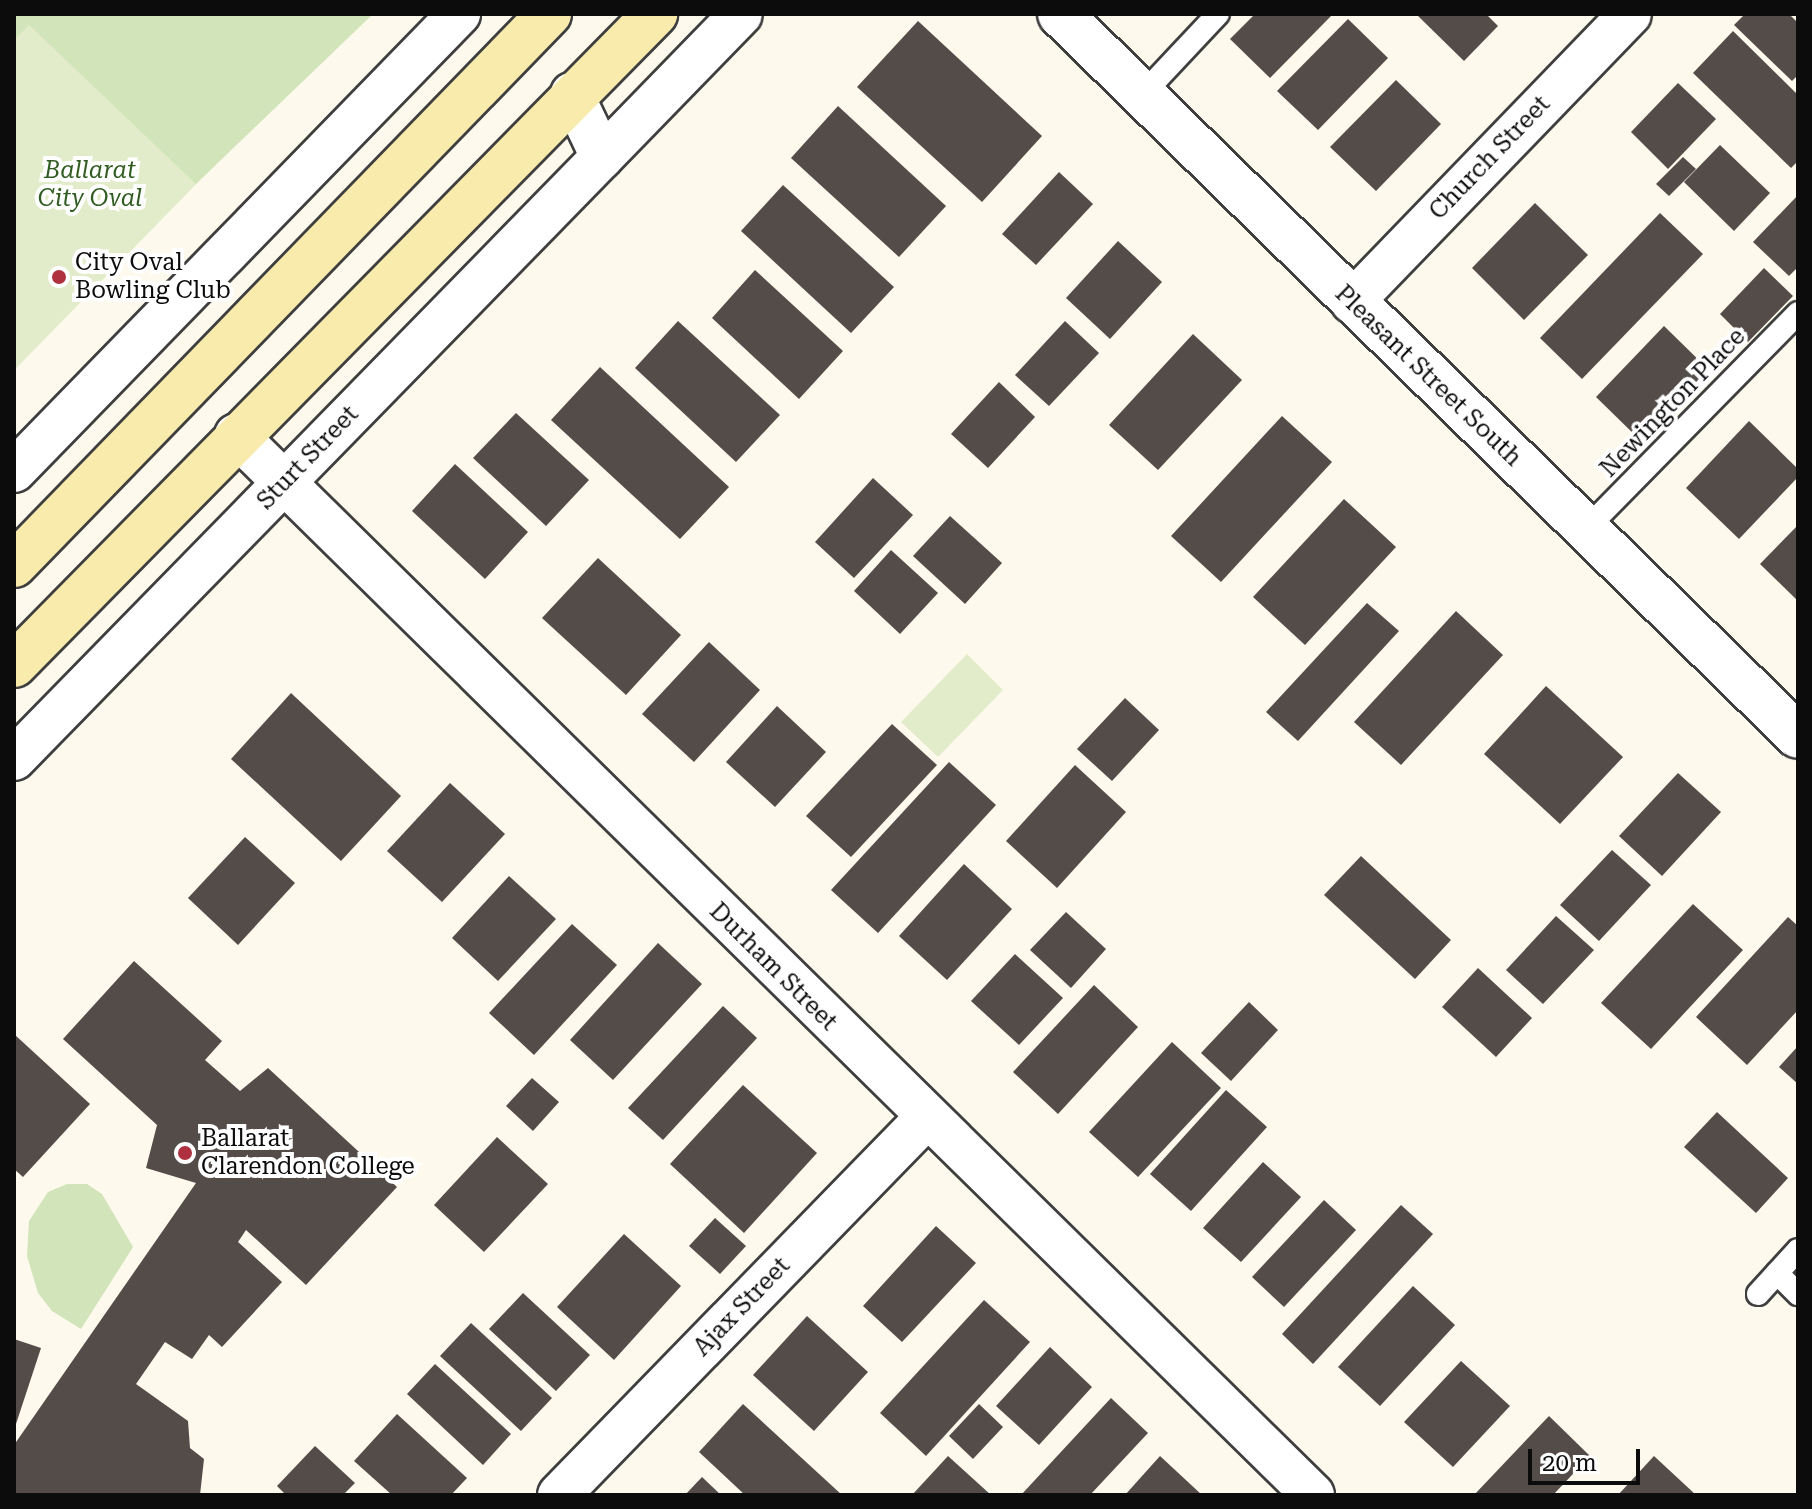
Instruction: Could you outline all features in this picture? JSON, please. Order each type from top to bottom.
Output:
[{"type":"main road","points":[[14,565],[549,14]]},
{"type":"main road","points":[[14,665],[236,435],[655,14]]},
{"type":"street","points":[[14,471],[459,14]]},
{"type":"street","name":"Sturt Street","points":[[14,759],[741,14]]},
{"type":"street","name":"Pleasant Street South","points":[[1060,14],[1798,736]]},
{"type":"street","name":"Church Street","points":[[1352,302],[1630,14]]},
{"type":"street","points":[[572,94],[602,157]]},
{"type":"street","name":"Durham Street","points":[[236,435],[925,1119],[1313,1495]]},
{"type":"street","name":"Ajax Street","points":[[559,1495],[925,1119]]},
{"type":"lane","points":[[1141,96],[1218,14]]},
{"type":"lane","name":"Newington Place","points":[[1585,530],[1798,313]]},
{"type":"lane","points":[[1758,1294],[1798,1250]]},
{"type":"lane","points":[[1777,1273],[1798,1294]]},
{"type":"green space","name":"Ballarat City Oval","points":[[14,14],[373,14],[196,184],[14,370]]},
{"type":"green space","name":"City Oval Bowling Club","points":[[29,25],[196,184],[14,370],[14,40]]},
{"type":"green space","points":[[967,654],[1003,690],[938,757],[901,722]]},
{"type":"green space","points":[[67,1184],[87,1184],[102,1194],[133,1247],[81,1329],[52,1311],[38,1293],[27,1256],[29,1221],[48,1192]]},
{"type":"building","points":[[1255,14],[1333,14],[1270,78],[1230,39]]},
{"type":"building","points":[[1416,14],[1486,14],[1498,26],[1464,61]]},
{"type":"building","points":[[1745,14],[1789,14],[1798,23],[1798,75],[1792,81],[1734,25]]},
{"type":"building","points":[[1348,19],[1388,58],[1318,130],[1277,91]]},
{"type":"building","points":[[918,21],[1042,136],[982,202],[857,87]]},
{"type":"building","points":[[1733,31],[1798,95],[1798,161],[1791,168],[1693,73]]},
{"type":"building","points":[[1396,80],[1441,124],[1376,191],[1330,147]]},
{"type":"building","points":[[1678,83],[1716,119],[1668,169],[1631,132]]},
{"type":"building","points":[[838,106],[946,206],[899,257],[791,158]]},
{"type":"building","points":[[1720,145],[1770,193],[1734,231],[1684,182]]},
{"type":"building","points":[[1683,157],[1696,169],[1669,196],[1656,184]]},
{"type":"building","points":[[1059,172],[1093,204],[1036,265],[1002,234]]},
{"type":"building","points":[[783,185],[894,287],[851,333],[741,231]]},
{"type":"building","points":[[1798,195],[1798,267],[1789,276],[1753,242]]},
{"type":"building","points":[[1535,203],[1588,255],[1524,320],[1472,268]]},
{"type":"building","points":[[1660,213],[1703,254],[1582,379],[1540,338]]},
{"type":"building","points":[[1118,241],[1162,282],[1110,339],[1066,298]]},
{"type":"building","points":[[1764,268],[1793,296],[1748,342],[1720,314]]},
{"type":"building","points":[[755,270],[843,351],[799,399],[712,318]]},
{"type":"building","points":[[678,321],[780,415],[736,462],[635,368]]},
{"type":"building","points":[[1065,321],[1099,353],[1049,406],[1015,375]]},
{"type":"building","points":[[1664,326],[1709,370],[1641,441],[1596,397]]},
{"type":"building","points":[[1193,334],[1242,380],[1158,470],[1109,425]]},
{"type":"building","points":[[600,367],[729,487],[680,539],[551,420]]},
{"type":"building","points":[[999,382],[1035,417],[988,468],[951,434]]},
{"type":"building","points":[[516,413],[589,480],[546,526],[473,458]]},
{"type":"building","points":[[1282,416],[1332,462],[1221,582],[1171,536]]},
{"type":"building","points":[[1749,421],[1798,469],[1798,477],[1739,539],[1686,488]]},
{"type":"building","points":[[455,464],[528,532],[485,579],[412,511]]},
{"type":"building","points":[[873,478],[913,515],[854,578],[815,542]]},
{"type":"building","points":[[1344,499],[1396,547],[1305,645],[1253,597]]},
{"type":"building","points":[[950,516],[1002,563],[965,604],[913,556]]},
{"type":"building","points":[[1798,525],[1798,601],[1760,564]]},
{"type":"building","points":[[891,550],[938,593],[900,634],[854,591]]},
{"type":"building","points":[[598,558],[681,635],[626,695],[542,618]]},
{"type":"building","points":[[1367,603],[1399,631],[1298,741],[1266,712]]},
{"type":"building","points":[[1456,611],[1503,655],[1401,765],[1354,722]]},
{"type":"building","points":[[709,642],[760,690],[694,762],[642,714]]},
{"type":"building","points":[[1546,686],[1623,757],[1560,824],[1484,754]]},
{"type":"building","points":[[291,693],[401,796],[341,861],[231,759]]},
{"type":"building","points":[[1125,698],[1159,730],[1112,781],[1077,749]]},
{"type":"building","points":[[777,706],[826,752],[775,807],[726,762]]},
{"type":"building","points":[[892,724],[937,765],[851,857],[806,816]]},
{"type":"building","points":[[949,762],[996,805],[878,933],[831,890]]},
{"type":"building","points":[[1075,765],[1126,812],[1057,888],[1006,841]]},
{"type":"building","points":[[1678,773],[1721,812],[1662,876],[1619,836]]},
{"type":"building","points":[[450,783],[505,834],[442,902],[387,851]]},
{"type":"building","points":[[245,837],[295,883],[238,945],[188,898]]},
{"type":"building","points":[[1612,850],[1651,885],[1599,941],[1560,905]]},
{"type":"building","points":[[1361,856],[1451,940],[1415,979],[1324,895]]},
{"type":"building","points":[[964,864],[1012,909],[947,980],[899,936]]},
{"type":"building","points":[[509,876],[556,919],[498,981],[452,938]]},
{"type":"building","points":[[1693,904],[1743,950],[1651,1049],[1601,1003]]},
{"type":"building","points":[[1066,912],[1106,949],[1071,988],[1030,950]]},
{"type":"building","points":[[1556,916],[1594,950],[1543,1004],[1506,970]]},
{"type":"building","points":[[1788,917],[1798,926],[1798,1010],[1747,1065],[1696,1017]]},
{"type":"building","points":[[572,924],[617,965],[534,1055],[489,1013]]},
{"type":"building","points":[[658,943],[702,984],[613,1080],[570,1040]]},
{"type":"building","points":[[1015,954],[1063,998],[1019,1045],[971,1001]]},
{"type":"building","points":[[134,961],[222,1041],[205,1060],[240,1091],[268,1068],[397,1187],[306,1285],[246,1230],[238,1242],[282,1282],[222,1347],[209,1335],[192,1359],[165,1342],[136,1384],[188,1421],[190,1448],[204,1459],[200,1495],[14,1495],[14,1445],[196,1183],[146,1168],[157,1125],[63,1039]]},
{"type":"building","points":[[1478,968],[1532,1018],[1496,1057],[1442,1007]]},
{"type":"building","points":[[1094,985],[1138,1027],[1058,1114],[1013,1072]]},
{"type":"building","points":[[1249,1002],[1278,1030],[1231,1081],[1201,1053]]},
{"type":"building","points":[[723,1006],[757,1038],[663,1140],[628,1108]]},
{"type":"building","points":[[14,1034],[90,1104],[23,1177],[14,1169]]},
{"type":"building","points":[[1172,1042],[1221,1088],[1138,1177],[1089,1132]]},
{"type":"building","points":[[1798,1046],[1798,1084],[1779,1067]]},
{"type":"building","points":[[532,1078],[559,1102],[533,1131],[506,1106]]},
{"type":"building","points":[[743,1085],[817,1153],[744,1233],[670,1164]]},
{"type":"building","points":[[1226,1090],[1267,1127],[1191,1211],[1150,1174]]},
{"type":"building","points":[[1717,1112],[1788,1178],[1756,1213],[1684,1147]]},
{"type":"building","points":[[497,1137],[548,1184],[484,1252],[434,1205]]},
{"type":"building","points":[[1263,1162],[1301,1197],[1241,1262],[1203,1228]]},
{"type":"building","points":[[1324,1200],[1356,1230],[1284,1307],[1252,1277]]},
{"type":"building","points":[[1401,1205],[1433,1234],[1313,1364],[1282,1334]]},
{"type":"building","points":[[715,1218],[746,1246],[720,1274],[689,1246]]},
{"type":"building","points":[[936,1226],[976,1263],[902,1342],[863,1306]]},
{"type":"building","points":[[624,1234],[681,1286],[614,1360],[557,1307]]},
{"type":"building","points":[[1413,1286],[1455,1325],[1380,1406],[1338,1367]]},
{"type":"building","points":[[523,1293],[590,1355],[556,1391],[489,1329]]},
{"type":"building","points":[[984,1300],[1030,1342],[926,1456],[880,1413]]},
{"type":"building","points":[[807,1316],[868,1372],[814,1431],[753,1375]]},
{"type":"building","points":[[471,1323],[552,1398],[521,1431],[440,1356]]},
{"type":"building","points":[[14,1339],[41,1348],[15,1427],[14,1427]]},
{"type":"building","points":[[1050,1347],[1092,1387],[1039,1445],[996,1406]]},
{"type":"building","points":[[1461,1361],[1510,1406],[1453,1467],[1404,1422]]},
{"type":"building","points":[[435,1364],[511,1434],[483,1465],[407,1394]]},
{"type":"building","points":[[1111,1398],[1148,1433],[1090,1495],[1021,1495]]},
{"type":"building","points":[[743,1404],[842,1495],[745,1495],[699,1452]]},
{"type":"building","points":[[979,1404],[1003,1427],[973,1459],[949,1436]]},
{"type":"building","points":[[397,1414],[467,1478],[451,1495],[392,1495],[354,1461]]},
{"type":"building","points":[[1549,1416],[1590,1456],[1553,1495],[1474,1495]]},
{"type":"building","points":[[315,1446],[355,1483],[343,1495],[286,1495],[277,1486]]},
{"type":"building","points":[[948,1456],[991,1495],[912,1495]]},
{"type":"building","points":[[1160,1456],[1202,1495],[1125,1495]]},
{"type":"building","points":[[1654,1456],[1696,1495],[1618,1495]]},
{"type":"building","points":[[702,1477],[721,1495],[685,1495]]},
{"type":"place","name":"City Oval Bowling Club","points":[[59,277]]},
{"type":"place","name":"Ballarat Clarendon College","points":[[185,1153]]}]
